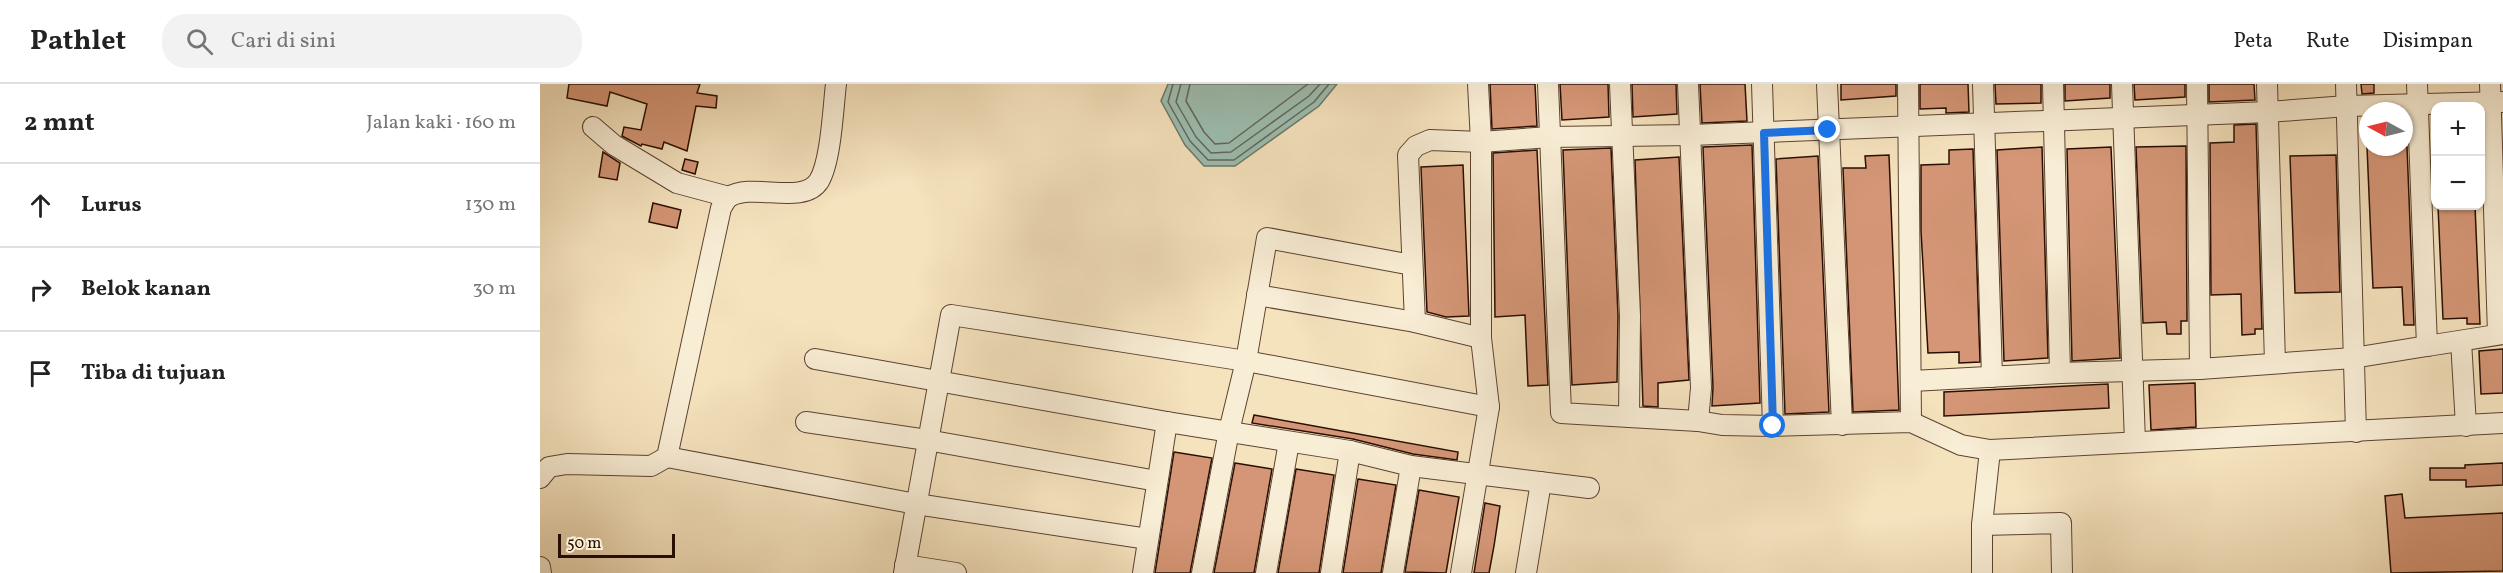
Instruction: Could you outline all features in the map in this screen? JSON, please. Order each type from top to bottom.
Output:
[{"type":"street","points":[[593,127],[614,146],[676,183],[729,197],[743,193],[801,192],[818,183],[824,169],[836,84]]},
{"type":"street","points":[[1461,573],[1489,407],[1481,338],[1481,142],[1478,84]]},
{"type":"street","points":[[1548,84],[1561,413],[1698,421],[1722,425],[1842,425],[1911,422],[1961,445],[1990,450],[2503,423]]},
{"type":"street","points":[[1620,84],[1630,316],[1629,417]]},
{"type":"street","points":[[1688,84],[1701,388],[1698,421]]},
{"type":"street","points":[[1762,84],[1773,426]]},
{"type":"street","points":[[1827,84],[1842,425]]},
{"type":"street","points":[[1908,84],[1911,422]]},
{"type":"street","points":[[1983,84],[1992,377]]},
{"type":"street","points":[[2053,84],[2060,373]]},
{"type":"street","points":[[2122,84],[2135,442]]},
{"type":"street","points":[[2197,84],[2200,369]]},
{"type":"street","points":[[2267,84],[2276,363]]},
{"type":"street","points":[[2346,84],[2356,432]]},
{"type":"street","points":[[2417,84],[2427,346]]},
{"type":"street","points":[[1415,322],[1408,155],[1416,146],[1430,140],[1481,142],[1550,137],[1764,133],[1984,124],[2418,104],[2495,96],[2501,334],[2353,358],[2200,369],[2060,373],[1912,381]]},
{"type":"street","points":[[667,458],[721,208],[729,197]]},
{"type":"street","points":[[1202,573],[1229,431],[1246,361],[1267,238],[1412,265]]},
{"type":"street","points":[[1257,295],[1415,322],[1481,338]]},
{"type":"street","points":[[956,573],[905,569],[937,382],[951,315],[1246,361],[1489,407]]},
{"type":"street","points":[[2461,341],[2466,426]]},
{"type":"street","points":[[815,359],[1167,422],[1350,451],[1411,466],[1589,488]]},
{"type":"street","points":[[806,422],[1157,481]]},
{"type":"street","points":[[1143,573],[1167,422]]},
{"type":"street","points":[[1266,573],[1289,441]]},
{"type":"street","points":[[1982,573],[1982,525],[1990,450]]},
{"type":"street","points":[[1331,573],[1350,451]]},
{"type":"street","points":[[540,478],[549,467],[567,464],[651,466],[667,458],[916,504],[1148,539]]},
{"type":"street","points":[[1393,573],[1411,466]]},
{"type":"street","points":[[1526,573],[1541,483]]},
{"type":"street","points":[[1982,525],[2061,523],[2062,573]]},
{"type":"street","points":[[540,567],[541,573]]},
{"type":"water","points":[[1168,84],[1337,84],[1319,106],[1235,166],[1204,166],[1185,145],[1161,101]]},
{"type":"building","points":[[569,84],[700,84],[697,93],[717,96],[716,108],[696,106],[687,151],[664,142],[662,149],[642,144],[641,146],[622,136],[624,127],[641,130],[647,104],[610,92],[607,106],[567,98]]},
{"type":"building","points":[[1490,84],[1535,84],[1537,126],[1492,129]]},
{"type":"building","points":[[1560,84],[1608,84],[1609,117],[1562,120]]},
{"type":"building","points":[[1632,84],[1676,84],[1677,114],[1633,117]]},
{"type":"building","points":[[1700,84],[1745,84],[1747,121],[1702,123]]},
{"type":"building","points":[[1841,84],[1896,84],[1896,96],[1841,100]]},
{"type":"building","points":[[1920,84],[1968,84],[1969,112],[1946,113],[1946,108],[1920,109]]},
{"type":"building","points":[[1995,84],[2041,84],[2041,103],[1996,104]]},
{"type":"building","points":[[2065,84],[2110,84],[2110,98],[2065,101]]},
{"type":"building","points":[[2134,84],[2185,84],[2185,97],[2135,100]]},
{"type":"building","points":[[2209,84],[2254,84],[2255,100],[2209,102]]},
{"type":"building","points":[[2361,84],[2374,84],[2374,93],[2362,94]]},
{"type":"building","points":[[2256,124],[2262,329],[2255,329],[2255,334],[2242,335],[2241,294],[2211,295],[2210,143],[2234,142],[2234,125]]},
{"type":"building","points":[[1752,145],[1760,403],[1712,406],[1703,147]]},
{"type":"building","points":[[2186,146],[2187,321],[2181,321],[2181,334],[2167,334],[2166,322],[2143,323],[2136,147]]},
{"type":"building","points":[[2042,147],[2048,358],[2004,361],[1997,150]]},
{"type":"building","points":[[2111,147],[2120,358],[2072,361],[2067,149]]},
{"type":"building","points":[[1611,148],[1618,316],[1617,382],[1572,385],[1563,150]]},
{"type":"building","points":[[1973,149],[1980,362],[1959,363],[1959,352],[1928,353],[1921,231],[1921,165],[1949,164],[1949,150]]},
{"type":"building","points":[[1537,150],[1548,385],[1528,386],[1525,315],[1495,317],[1493,153]]},
{"type":"building","points":[[603,152],[620,163],[617,180],[599,177]]},
{"type":"building","points":[[1889,155],[1899,410],[1853,412],[1843,168],[1866,168],[1865,156]]},
{"type":"building","points":[[2336,155],[2340,292],[2295,293],[2290,156]]},
{"type":"building","points":[[1818,156],[1829,412],[1785,414],[1776,159]]},
{"type":"building","points":[[2367,156],[2407,156],[2414,325],[2404,325],[2402,287],[2373,288]]},
{"type":"building","points":[[1679,157],[1689,380],[1658,383],[1658,407],[1643,406],[1635,160]]},
{"type":"building","points":[[685,159],[698,162],[695,174],[682,170]]},
{"type":"building","points":[[1463,165],[1469,316],[1446,317],[1427,312],[1421,167]]},
{"type":"building","points":[[653,203],[681,210],[677,228],[649,222]]},
{"type":"building","points":[[2438,210],[2475,210],[2480,324],[2467,324],[2467,318],[2443,319]]},
{"type":"building","points":[[2503,349],[2503,393],[2481,394],[2479,351]]},
{"type":"building","points":[[2195,383],[2196,427],[2151,430],[2149,385]]},
{"type":"building","points":[[2108,384],[2109,408],[1944,416],[1944,392]]},
{"type":"building","points":[[1254,415],[1458,452],[1457,460],[1413,454],[1353,439],[1252,423]]},
{"type":"building","points":[[1174,452],[1212,458],[1190,573],[1155,573]]},
{"type":"building","points":[[1235,463],[1272,469],[1254,573],[1214,573]]},
{"type":"building","points":[[2503,463],[2503,485],[2466,487],[2466,480],[2430,480],[2430,468],[2465,468],[2465,465]]},
{"type":"building","points":[[1296,469],[1334,475],[1319,573],[1278,573]]},
{"type":"building","points":[[1358,479],[1396,485],[1381,573],[1343,573]]},
{"type":"building","points":[[1419,490],[1459,497],[1446,573],[1405,572]]},
{"type":"building","points":[[2402,494],[2405,518],[2503,513],[2503,571],[2391,573],[2385,496]]},
{"type":"building","points":[[1485,503],[1500,506],[1494,546],[1489,573],[1474,573]]},
{"type":"route","points":[[1773,426],[1764,133],[1828,130]]}]
